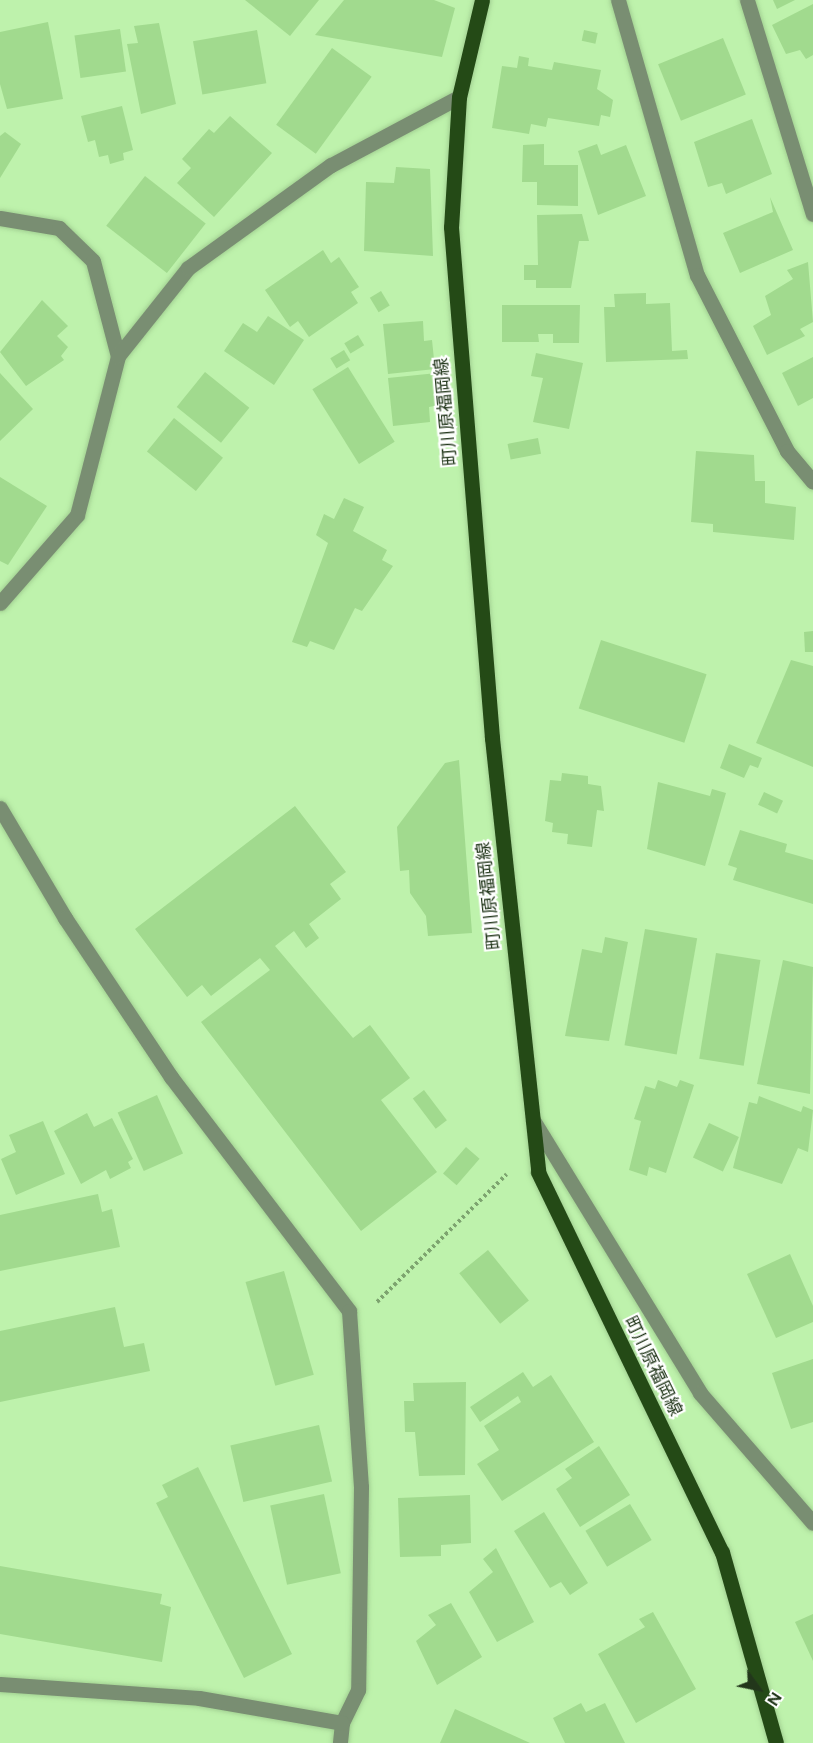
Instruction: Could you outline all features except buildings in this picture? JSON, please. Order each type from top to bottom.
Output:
[{"type":"main road","name":"町川原福岡線","points":[[482,0],[459,97],[451,226],[492,738],[538,1172],[722,1552],[776,1743]]},
{"type":"street","points":[[618,0],[697,274],[787,451],[813,482]]},
{"type":"street","points":[[747,0],[813,214]]},
{"type":"street","points":[[0,603],[77,515],[118,356],[188,268],[331,165],[459,97]]},
{"type":"street","points":[[0,218],[59,228],[93,261],[118,356]]},
{"type":"street","points":[[0,808],[65,918],[171,1077],[349,1311],[361,1487],[358,1690],[342,1724],[340,1743]]},
{"type":"street","points":[[533,1120],[700,1393],[813,1523]]},
{"type":"street","points":[[0,1684],[199,1698],[342,1724]]},
{"type":"path","points":[[349,1311],[372,1307],[501,1175],[538,1172]]}]
